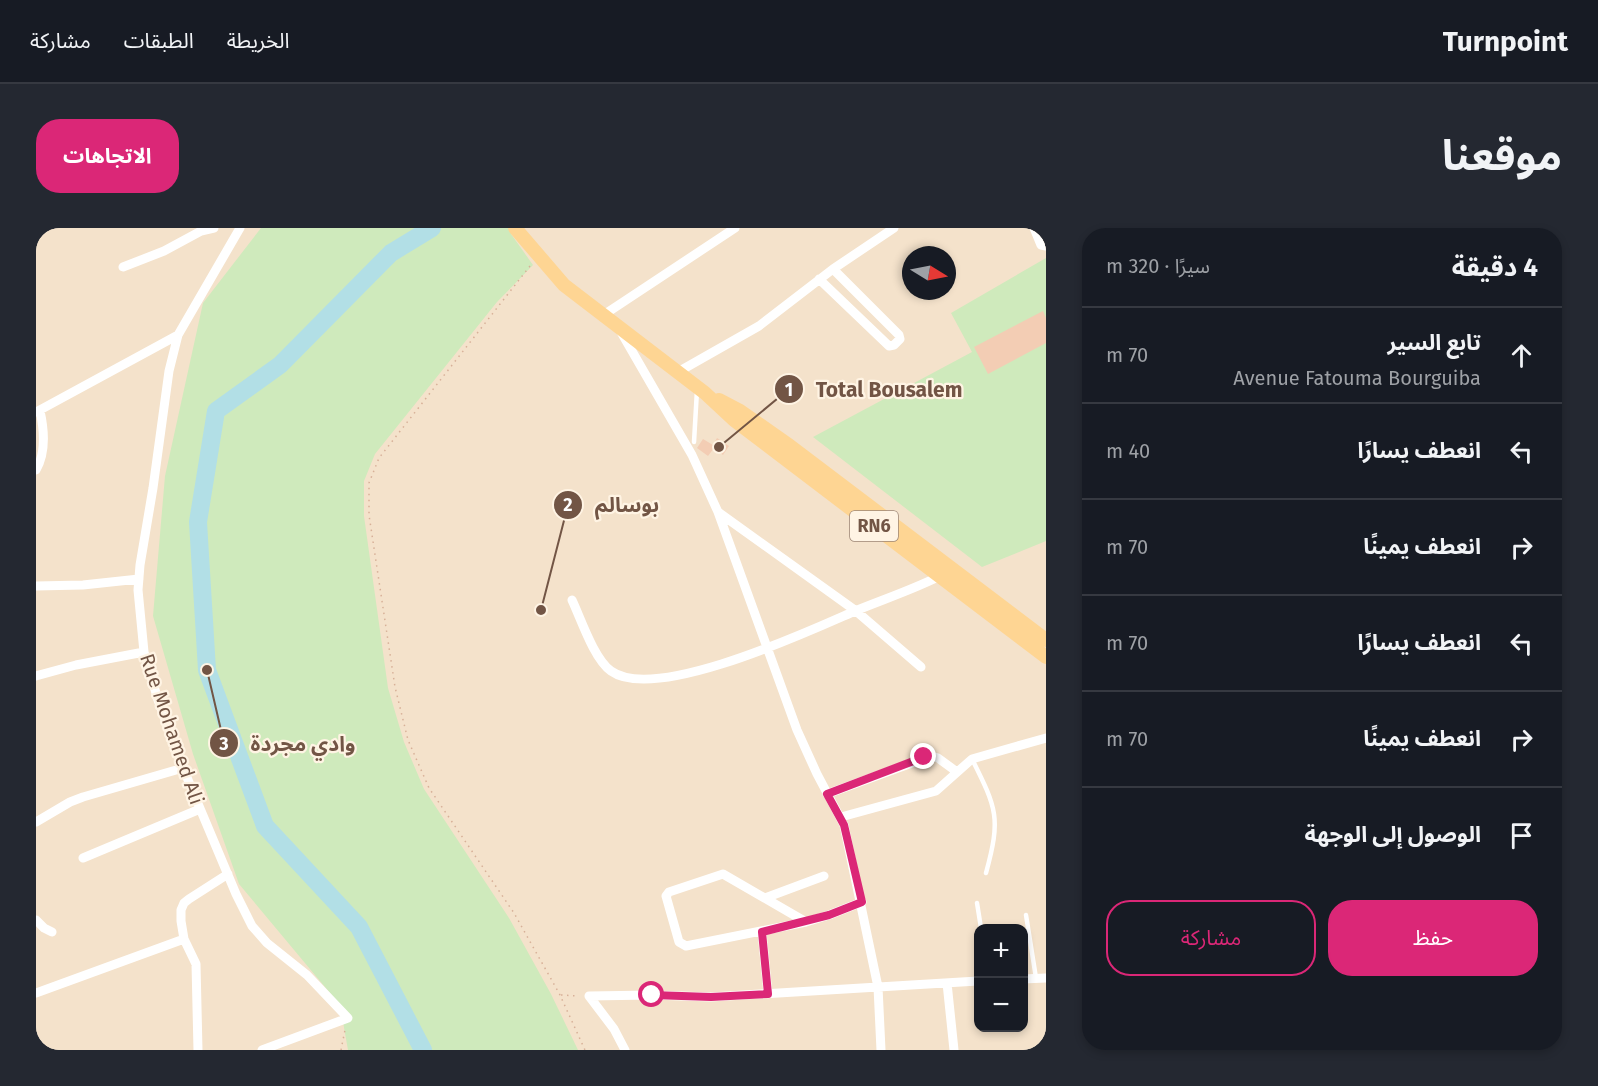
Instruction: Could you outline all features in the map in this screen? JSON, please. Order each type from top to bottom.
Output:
[{"type":"main road","name":"RN6","points":[[519,233],[564,285],[602,316],[701,390],[740,411],[807,468],[1023,632],[1046,657]]},
{"type":"main road","name":"RN6","points":[[1023,632],[1046,640]]},
{"type":"street","points":[[123,267],[164,251],[201,231],[214,228]]},
{"type":"street","name":"Rue Mohamed Ali","points":[[240,228],[178,335],[164,404],[139,579],[144,652],[158,700],[183,768],[236,894],[257,934],[307,975],[348,1018]]},
{"type":"street","points":[[602,316],[735,228]]},
{"type":"street","points":[[678,372],[759,326],[819,279],[894,228]]},
{"type":"street","points":[[1034,228],[1041,245],[1046,246]]},
{"type":"street","points":[[819,279],[889,346],[894,345],[900,339],[899,335],[833,269]]},
{"type":"street","points":[[620,329],[692,455],[718,512],[797,730],[827,794],[841,817],[862,902],[878,987],[881,1050]]},
{"type":"street","points":[[36,470],[43,438],[38,411],[178,335]]},
{"type":"street","points":[[718,512],[856,611],[921,667]]},
{"type":"street","points":[[572,600],[604,664],[612,672],[622,676],[645,678],[684,675],[768,649],[946,573]]},
{"type":"street","points":[[36,586],[83,585],[139,579]]},
{"type":"street","points":[[36,676],[76,665],[144,652]]},
{"type":"street","points":[[841,817],[936,791],[972,759],[1046,738]]},
{"type":"street","points":[[827,794],[931,756],[938,758],[957,772]]},
{"type":"street","points":[[36,822],[83,797],[183,768]]},
{"type":"street","points":[[83,858],[200,809]]},
{"type":"street","points":[[198,1050],[196,964],[184,939],[181,910],[184,903],[228,874]]},
{"type":"street","points":[[806,922],[723,874],[669,892],[666,896],[671,920],[682,945],[690,946],[806,922],[862,902]]},
{"type":"street","points":[[765,898],[824,876]]},
{"type":"street","points":[[36,920],[52,932]]},
{"type":"street","points":[[762,932],[768,994]]},
{"type":"street","points":[[36,993],[184,939]]},
{"type":"street","points":[[589,996],[711,997],[974,981]]},
{"type":"street","points":[[947,983],[954,1050]]},
{"type":"street","points":[[589,996],[601,1015],[614,1029],[625,1050]]},
{"type":"street","points":[[262,1050],[348,1018]]},
{"type":"lane","points":[[694,442],[701,390]]},
{"type":"lane","points":[[972,759],[990,794],[994,810],[994,843],[986,873]]},
{"type":"lane","points":[[977,903],[980,924]]},
{"type":"lane","points":[[1026,915],[1041,978]]},
{"type":"path","points":[[538,256],[379,458],[369,483],[369,515],[395,687],[408,740],[429,788],[514,913],[560,995],[585,1050]]},
{"type":"path","points":[[560,995],[589,996]]},
{"type":"path","points":[[341,1050],[348,1018]]},
{"type":"shaded area","points":[[36,228],[1046,228],[1046,1050],[36,1050]]},
{"type":"green space","points":[[261,228],[520,228],[511,234],[533,265],[497,302],[375,454],[364,481],[364,516],[388,688],[404,742],[424,789],[509,918],[551,994],[578,1050],[348,1050],[340,1005],[239,884],[193,754],[153,616],[165,476],[203,303]]},
{"type":"green space","points":[[1046,258],[1046,541],[982,567],[813,437],[972,352],[951,313]]},
{"type":"building","points":[[1043,311],[1046,318],[1046,343],[988,374],[974,347]]},
{"type":"building","points":[[717,438],[729,446],[723,455],[714,448],[708,456],[697,448],[703,439],[713,445]]},
{"type":"waterway","points":[[423,1050],[359,927],[265,826],[207,670],[198,522],[216,411],[280,365],[391,253],[432,228]]},
{"type":"place","name":"Total Bousalem","points":[[719,447]]},
{"type":"place","name":"بوسالم","points":[[541,610]]},
{"type":"place","name":"وادي مجردة","points":[[207,670]]},
{"type":"route","points":[[652,995],[711,997],[768,994],[762,932],[806,922],[862,902],[844,825],[827,794],[924,757]]}]
